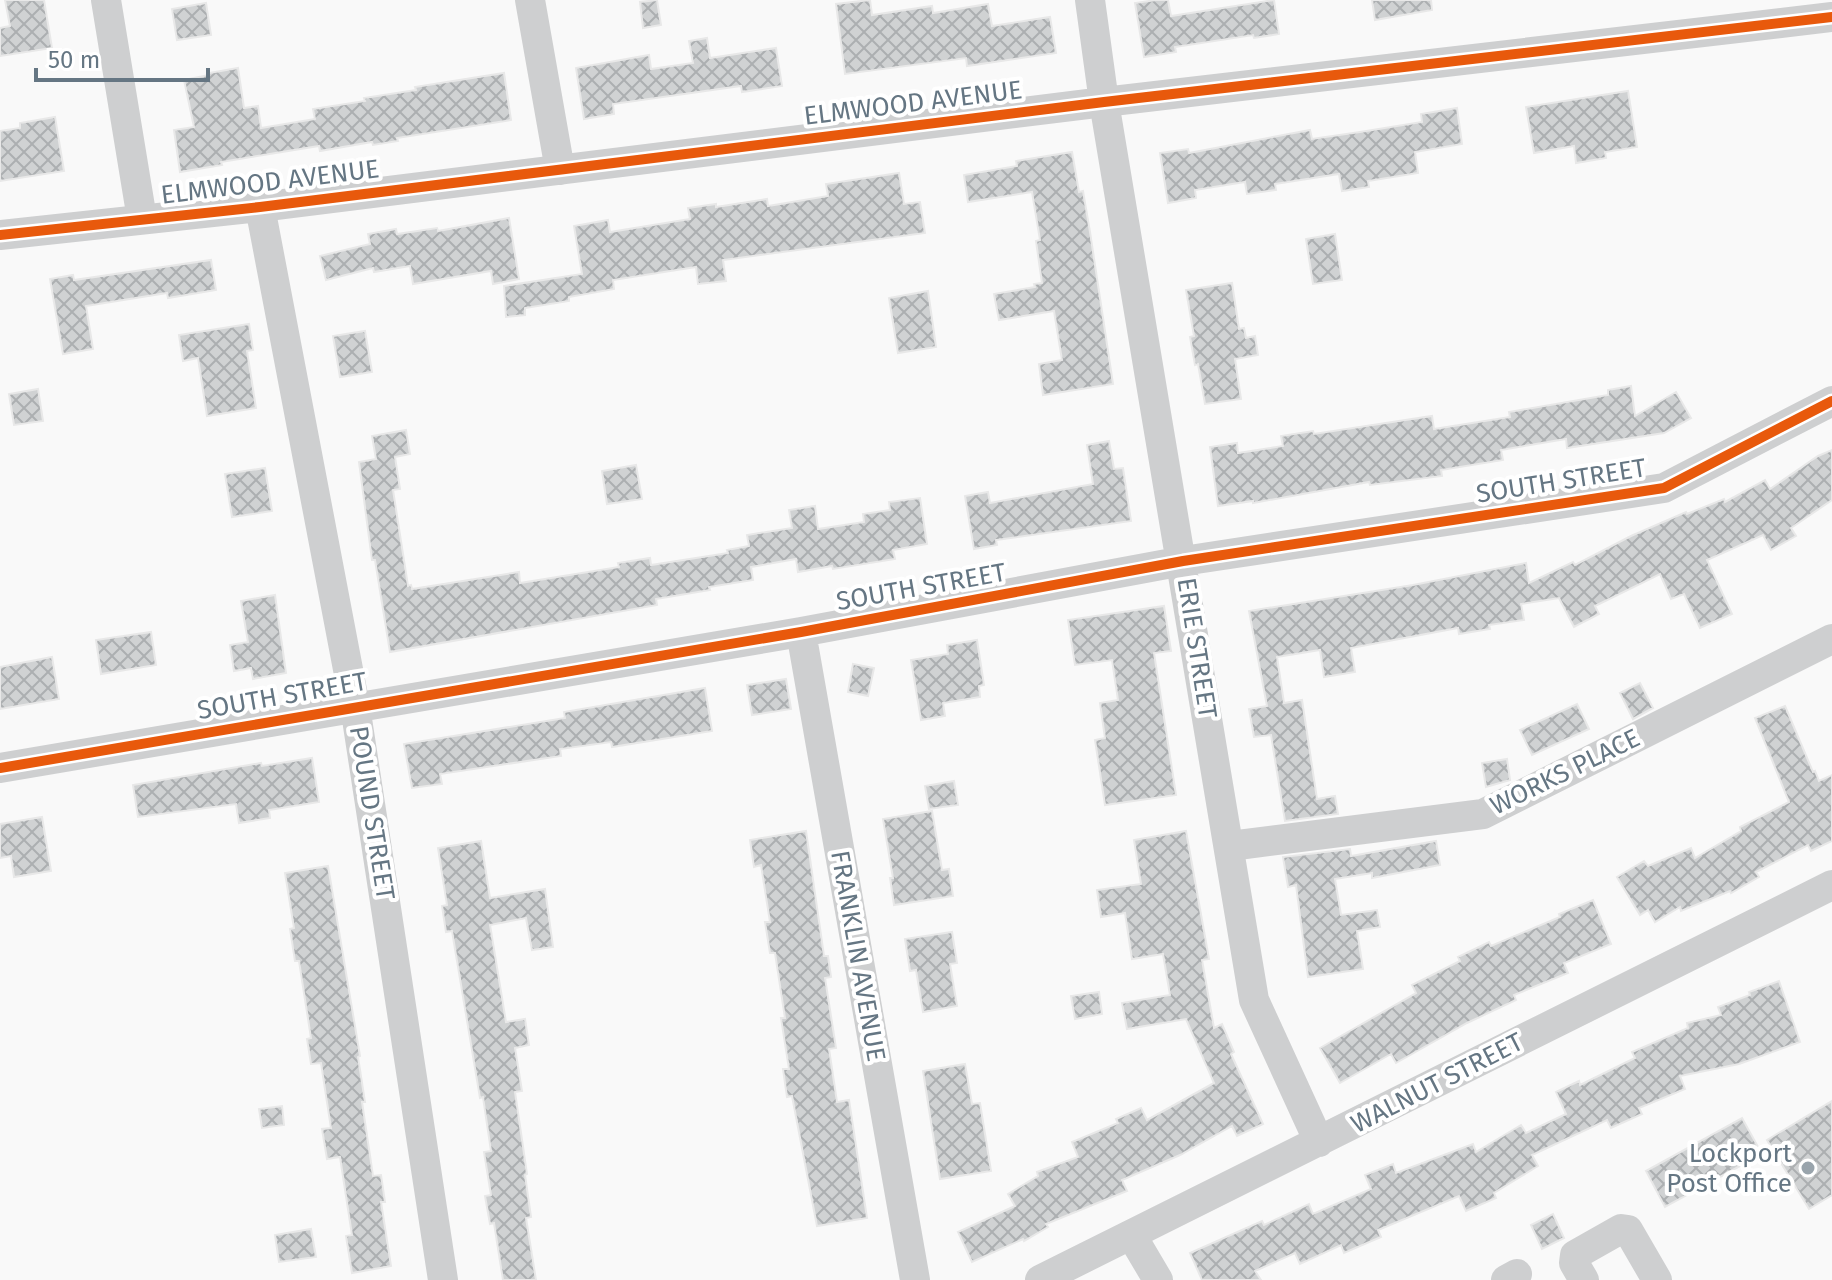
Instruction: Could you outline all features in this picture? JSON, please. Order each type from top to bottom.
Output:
[{"type":"street","points":[[106,0],[142,219]]},
{"type":"street","points":[[530,0],[560,170]]},
{"type":"street","name":"ERIE STREET","points":[[1090,0],[1104,102],[1254,1000],[1319,1142]]},
{"type":"street","name":"ELMWOOD AVENUE","points":[[0,235],[260,207],[1104,102],[1832,17]]},
{"type":"street","name":"POUND STREET","points":[[260,207],[355,706],[443,1280]]},
{"type":"street","name":"SOUTH STREET","points":[[0,768],[801,632],[1183,561],[1664,488],[1832,401]]},
{"type":"street","name":"FRANKLIN AVENUE","points":[[801,632],[915,1280]]},
{"type":"street","name":"WORKS PLACE","points":[[1230,846],[1483,814],[1832,639]]},
{"type":"street","name":"WALNUT STREET","points":[[1040,1280],[1832,885]]},
{"type":"street","points":[[1584,1280],[1574,1263],[1575,1255],[1621,1229],[1628,1230],[1657,1280]]},
{"type":"street","points":[[1132,1236],[1158,1280]]},
{"type":"building","points":[[5,0],[44,0],[52,48],[0,56],[0,28],[10,26]]},
{"type":"building","points":[[657,0],[661,25],[643,28],[640,2]]},
{"type":"building","points":[[870,0],[872,15],[932,6],[933,13],[988,4],[992,26],[1050,17],[1056,53],[967,66],[966,58],[845,74],[836,4]]},
{"type":"building","points":[[1168,0],[1171,16],[1274,0],[1279,34],[1175,47],[1176,52],[1144,57],[1135,3]]},
{"type":"building","points":[[1372,0],[1431,0],[1432,10],[1375,20]]},
{"type":"building","points":[[206,3],[211,35],[177,40],[172,9]]},
{"type":"building","points":[[707,38],[710,58],[776,48],[782,86],[742,92],[741,86],[613,104],[614,114],[584,119],[576,68],[649,55],[651,69],[693,63],[689,41]]},
{"type":"building","points":[[238,68],[244,108],[258,106],[261,128],[315,119],[313,109],[416,90],[415,87],[504,73],[511,120],[397,138],[398,141],[373,145],[372,142],[320,151],[319,146],[180,172],[174,130],[194,127],[184,80]]},
{"type":"building","points":[[1628,91],[1637,147],[1605,152],[1606,158],[1576,163],[1574,146],[1534,153],[1526,107]]},
{"type":"building","points":[[1457,108],[1462,144],[1415,152],[1418,173],[1368,181],[1369,187],[1342,191],[1339,174],[1275,184],[1276,190],[1247,194],[1245,182],[1195,190],[1196,198],[1168,203],[1160,153],[1188,149],[1189,153],[1310,130],[1312,139],[1360,132],[1422,122],[1421,114]]},
{"type":"building","points":[[55,117],[64,171],[0,181],[0,131],[20,128],[20,123]]},
{"type":"building","points":[[1072,152],[1079,192],[1083,191],[1113,384],[1043,395],[1039,364],[1062,360],[1054,311],[999,320],[994,294],[1042,283],[1036,241],[1040,240],[1032,192],[968,202],[964,175],[1017,166],[1016,161]]},
{"type":"building","points":[[899,173],[904,204],[920,202],[925,233],[723,260],[726,281],[698,284],[696,267],[613,280],[614,289],[525,308],[525,315],[506,317],[504,286],[582,274],[574,226],[608,220],[610,232],[690,219],[688,208],[767,199],[768,206],[828,196],[826,184]]},
{"type":"building","points":[[509,218],[519,279],[493,284],[491,271],[413,284],[410,266],[374,272],[373,268],[326,280],[320,256],[370,244],[368,234],[396,229],[397,234],[437,228],[438,231]]},
{"type":"building","points":[[1335,234],[1342,280],[1313,284],[1306,239]]},
{"type":"building","points":[[211,260],[216,290],[168,298],[167,293],[86,306],[93,349],[63,354],[50,279],[73,275],[74,280]]},
{"type":"building","points":[[1232,283],[1239,329],[1244,328],[1246,338],[1255,336],[1258,355],[1235,359],[1241,399],[1205,404],[1190,337],[1194,336],[1186,290]]},
{"type":"building","points":[[928,291],[936,347],[898,353],[889,298]]},
{"type":"building","points":[[249,324],[253,350],[247,351],[256,408],[207,416],[198,358],[183,361],[179,335]]},
{"type":"building","points":[[365,331],[372,372],[340,377],[333,336]]},
{"type":"building","points":[[1631,386],[1635,416],[1676,392],[1691,418],[1664,433],[1567,448],[1566,439],[1501,450],[1503,460],[1441,470],[1442,476],[1370,485],[1369,482],[1253,503],[1218,506],[1210,447],[1237,443],[1238,453],[1283,446],[1281,436],[1432,416],[1434,429],[1510,417],[1509,412],[1608,395],[1608,390]]},
{"type":"building","points":[[38,389],[43,421],[14,425],[9,394]]},
{"type":"building","points":[[406,430],[410,454],[395,457],[400,489],[393,490],[408,586],[411,585],[412,589],[519,572],[520,583],[619,567],[618,563],[650,558],[651,565],[728,553],[727,550],[749,546],[747,535],[792,528],[789,510],[815,506],[818,529],[864,522],[863,514],[890,510],[889,502],[920,498],[927,544],[893,550],[895,559],[833,569],[832,566],[798,572],[796,559],[751,567],[753,580],[656,599],[657,605],[390,652],[375,560],[372,560],[359,462],[376,459],[372,436]]},
{"type":"building","points":[[1109,441],[1114,469],[1123,468],[1131,521],[996,540],[997,545],[974,549],[965,496],[988,492],[990,503],[1093,484],[1087,445]]},
{"type":"building","points":[[1832,450],[1832,500],[1791,528],[1796,536],[1771,550],[1763,535],[1707,560],[1732,614],[1700,628],[1684,594],[1671,599],[1660,574],[1595,606],[1599,614],[1574,627],[1559,598],[1521,604],[1524,620],[1489,625],[1490,629],[1459,634],[1458,628],[1351,648],[1355,672],[1324,677],[1320,650],[1277,657],[1284,703],[1302,700],[1317,799],[1335,796],[1338,814],[1285,821],[1271,735],[1254,737],[1249,709],[1267,706],[1249,611],[1526,563],[1529,583],[1573,562],[1575,565],[1686,512],[1724,499],[1725,502],[1765,480],[1770,489]]},
{"type":"building","points":[[636,465],[642,499],[607,504],[602,471]]},
{"type":"building","points":[[265,468],[272,511],[232,517],[225,474]]},
{"type":"building","points":[[275,595],[286,673],[253,679],[251,668],[234,671],[230,645],[248,642],[241,601]]},
{"type":"building","points":[[1164,606],[1171,651],[1154,653],[1176,795],[1105,805],[1095,740],[1105,738],[1100,703],[1118,700],[1112,660],[1075,665],[1068,620]]},
{"type":"building","points":[[151,632],[156,665],[101,674],[96,640]]},
{"type":"building","points":[[977,640],[984,685],[979,686],[980,697],[943,703],[945,716],[921,720],[911,660],[948,654],[947,645]]},
{"type":"building","points":[[52,657],[59,699],[0,709],[0,667]]},
{"type":"building","points":[[853,664],[874,668],[868,696],[848,692]]},
{"type":"building","points":[[786,679],[791,709],[752,715],[747,685]]},
{"type":"building","points":[[1640,683],[1653,708],[1633,719],[1620,693]]},
{"type":"building","points":[[705,688],[712,731],[612,747],[611,742],[560,749],[561,756],[440,774],[442,784],[412,788],[404,744],[565,718],[564,712]]},
{"type":"building","points":[[1577,704],[1589,729],[1532,755],[1520,730]]},
{"type":"building","points":[[1785,706],[1819,781],[1832,775],[1832,841],[1811,851],[1808,845],[1756,872],[1759,877],[1731,893],[1681,911],[1680,907],[1655,922],[1648,910],[1640,915],[1617,877],[1644,861],[1648,866],[1691,848],[1695,858],[1741,831],[1740,827],[1789,802],[1755,718]]},
{"type":"building","points":[[312,758],[319,802],[269,810],[270,818],[239,823],[236,804],[138,817],[133,785],[261,763],[262,766]]},
{"type":"building","points":[[1507,759],[1510,780],[1486,787],[1482,763]]},
{"type":"building","points":[[954,781],[958,805],[929,809],[925,786]]},
{"type":"building","points":[[932,811],[942,870],[949,869],[953,896],[894,905],[890,878],[893,878],[883,819]]},
{"type":"building","points":[[42,817],[51,871],[14,877],[11,856],[0,858],[0,824]]},
{"type":"building","points":[[806,831],[824,956],[828,956],[831,977],[825,978],[836,1048],[829,1049],[837,1102],[849,1100],[867,1218],[817,1226],[792,1096],[787,1097],[783,1069],[789,1069],[781,1018],[785,1018],[775,953],[770,953],[765,922],[770,922],[761,865],[754,867],[750,840]]},
{"type":"building","points":[[1186,831],[1209,959],[1202,960],[1214,1028],[1222,1024],[1234,1052],[1231,1054],[1263,1124],[1237,1136],[1232,1126],[1180,1155],[1122,1180],[1127,1191],[1046,1224],[1048,1227],[1024,1241],[972,1262],[958,1232],[1015,1206],[1008,1194],[1038,1176],[1037,1172],[1078,1157],[1072,1142],[1118,1123],[1116,1119],[1141,1108],[1147,1120],[1214,1083],[1186,1019],[1127,1029],[1122,1003],[1170,995],[1163,954],[1132,959],[1125,913],[1101,917],[1097,890],[1141,884],[1134,840]]},
{"type":"building","points":[[481,841],[490,898],[545,889],[553,947],[532,950],[526,918],[490,925],[506,1022],[525,1019],[529,1045],[515,1048],[522,1091],[515,1092],[531,1217],[526,1218],[536,1280],[503,1280],[494,1223],[490,1224],[485,1196],[491,1195],[484,1152],[491,1151],[483,1097],[480,1098],[452,931],[446,932],[442,906],[447,905],[438,848]]},
{"type":"building","points":[[1436,841],[1440,865],[1372,878],[1372,873],[1335,879],[1341,915],[1377,910],[1380,927],[1357,931],[1363,969],[1308,977],[1296,885],[1288,887],[1283,857],[1350,849],[1351,856]]},
{"type":"building","points":[[328,866],[360,1056],[365,1102],[362,1102],[373,1176],[381,1175],[385,1202],[381,1202],[391,1266],[352,1273],[346,1236],[352,1235],[340,1157],[327,1159],[322,1129],[331,1128],[321,1063],[311,1064],[307,1039],[311,1038],[299,961],[295,961],[290,929],[294,928],[285,873]]},
{"type":"building","points":[[1593,900],[1611,944],[1564,963],[1568,973],[1514,995],[1516,1000],[1467,1023],[1396,1063],[1391,1054],[1340,1083],[1320,1048],[1416,993],[1412,985],[1460,961],[1458,957],[1489,942],[1491,946],[1560,917],[1559,914]]},
{"type":"building","points":[[952,932],[957,963],[950,964],[957,1006],[923,1012],[916,970],[910,971],[905,939]]},
{"type":"building","points":[[1779,981],[1800,1042],[1739,1064],[1680,1076],[1685,1089],[1639,1108],[1642,1114],[1611,1128],[1607,1120],[1532,1155],[1538,1166],[1494,1193],[1496,1198],[1466,1211],[1459,1196],[1378,1230],[1381,1237],[1344,1253],[1341,1245],[1300,1264],[1295,1253],[1255,1271],[1261,1280],[1202,1280],[1190,1253],[1309,1204],[1313,1214],[1371,1189],[1365,1175],[1393,1164],[1396,1173],[1473,1144],[1476,1152],[1521,1125],[1526,1133],[1566,1114],[1556,1092],[1579,1081],[1580,1085],[1635,1058],[1632,1052],[1688,1028],[1687,1023],[1721,1015],[1718,1007]]},
{"type":"building","points":[[1099,992],[1102,1014],[1075,1019],[1071,996]]},
{"type":"building","points":[[965,1064],[972,1104],[980,1103],[991,1171],[940,1179],[923,1071]]},
{"type":"building","name":"Lockport Post Office","points":[[1832,1101],[1832,1195],[1809,1209],[1767,1140]]},
{"type":"building","points":[[282,1106],[284,1125],[262,1128],[259,1109]]},
{"type":"building","points":[[1742,1118],[1762,1154],[1665,1207],[1646,1171]]},
{"type":"building","points":[[1553,1214],[1564,1238],[1542,1249],[1531,1225]]},
{"type":"building","points":[[311,1229],[316,1257],[279,1262],[275,1235]]},
{"type":"cycle path","points":[[0,235],[260,207],[1104,102],[1832,17]]},
{"type":"cycle path","points":[[0,768],[801,632],[1183,561],[1664,488],[1832,401]]},
{"type":"place","name":"Lockport Post Office","points":[[1808,1168]]}]
